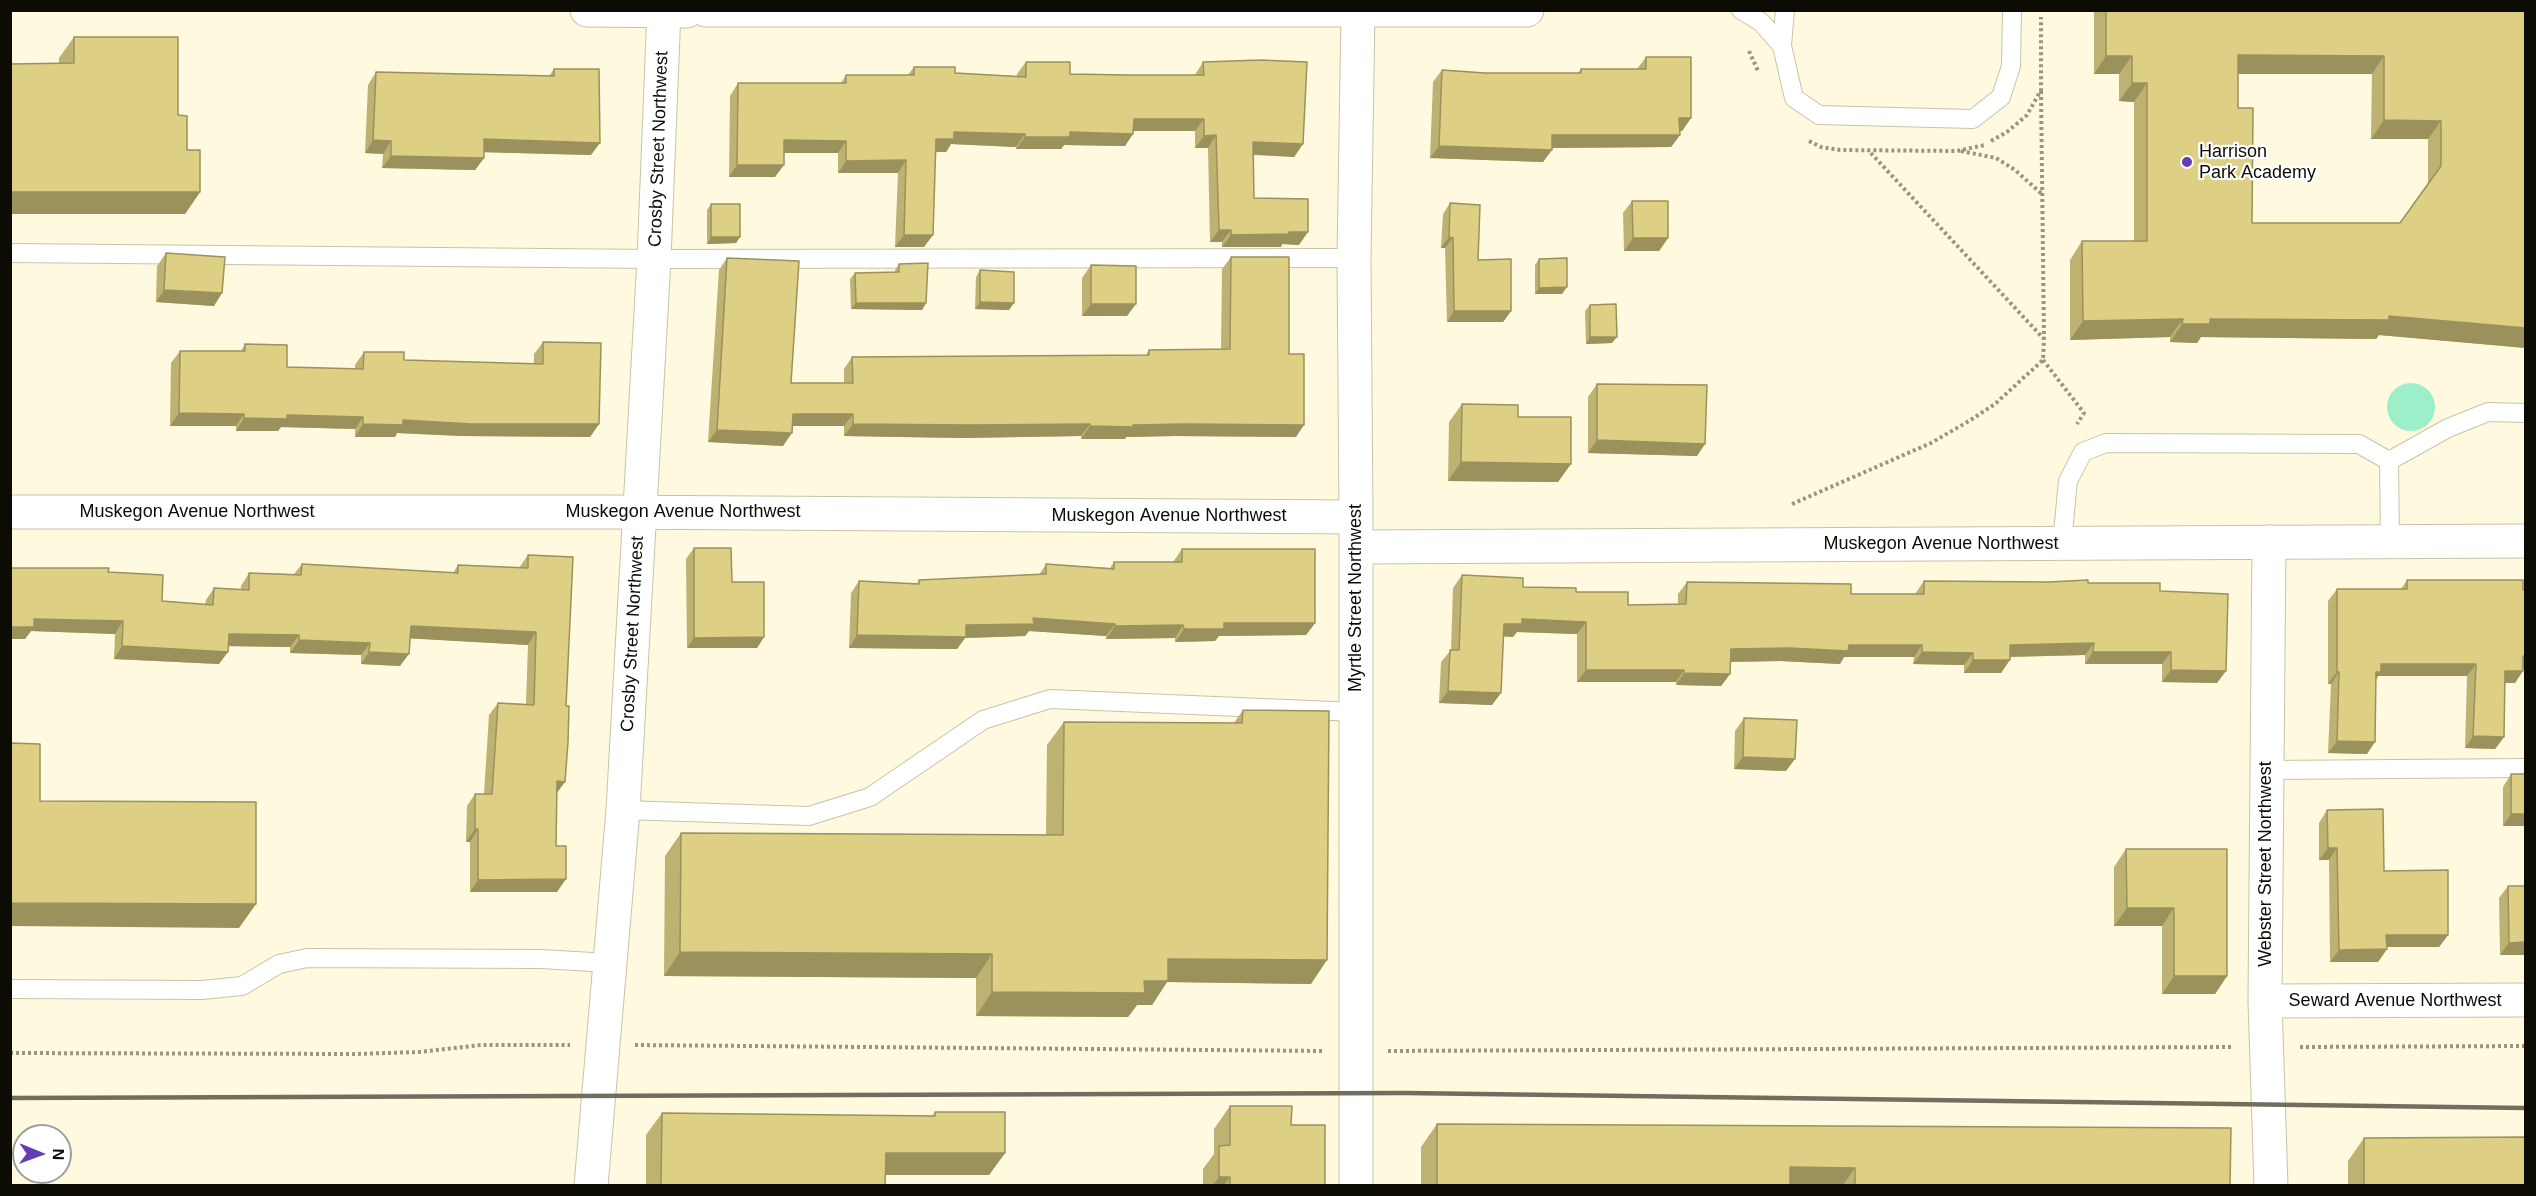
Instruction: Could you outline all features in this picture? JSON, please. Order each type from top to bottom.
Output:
[{"type":"street","points":[[586,10],[1358,12],[1527,10]]},
{"type":"street","name":"Crosby Street Northwest","points":[[591,1185],[623,810],[654,259],[664,11]]},
{"type":"street","name":"Myrtle Street Northwest","points":[[1356,1185],[1357,712],[1354,258],[1358,12]]},
{"type":"street","name":"Muskegon Avenue Northwest","points":[[10,512],[639,512],[1356,532],[2062,543],[2526,541]]},
{"type":"street","name":"Webster Street Northwest","points":[[2269,542],[2265,1001],[2271,1185]]},
{"type":"street","name":"Seward Avenue Northwest","points":[[2265,1001],[2526,1000]]},
{"type":"lane","points":[[1740,10],[1761,22],[1782,46]]},
{"type":"lane","points":[[1785,10],[1782,46],[1794,98],[1819,115],[1973,119],[2001,97],[2011,66],[2012,10]]},
{"type":"lane","points":[[10,253],[654,259],[1354,258]]},
{"type":"lane","points":[[2389,461],[2448,428],[2488,412],[2526,413]]},
{"type":"lane","points":[[2062,543],[2068,481],[2082,452],[2106,443],[2359,444],[2389,461]]},
{"type":"lane","points":[[2389,461],[2390,542]]},
{"type":"lane","points":[[623,810],[809,816],[870,797],[983,720],[1050,699],[1357,712]]},
{"type":"lane","points":[[2267,770],[2526,768]]},
{"type":"lane","points":[[10,989],[202,990],[242,986],[279,964],[307,958],[541,960],[609,963]]},
{"type":"path","points":[[2041,90],[2043,360],[2084,413],[2074,429]]},
{"type":"path","points":[[1868,150],[2044,339]]},
{"type":"path","points":[[1957,151],[1996,158],[2015,170],[2042,195]]},
{"type":"path","points":[[1792,504],[1931,443],[1969,422],[1995,404],[2043,360]]},
{"type":"path","points":[[10,1053],[356,1054],[419,1052],[480,1045],[1357,1051],[2526,1046]]},
{"type":"green space","points":[[2406,383],[2416,383],[2428,390],[2435,402],[2435,412],[2428,424],[2416,431],[2406,431],[2391,420],[2387,412],[2387,402],[2398,387]]},
{"type":"building","name":"Harrison Park Academy","points":[[2106,10],[2526,10],[2526,328],[2389,316],[2389,320],[2210,319],[2210,324],[2182,324],[2183,319],[2083,321],[2082,241],[2147,241],[2147,83],[2132,83],[2132,56],[2106,56]],"holes":[[[2238,55],[2384,56],[2384,120],[2441,121],[2441,166],[2400,223],[2252,223],[2253,108],[2238,108]]]},
{"type":"building","points":[[74,37],[178,37],[178,115],[187,116],[187,150],[200,150],[200,192],[10,192],[10,64],[74,63]]},
{"type":"building","points":[[1646,57],[1691,57],[1691,118],[1679,118],[1680,135],[1552,135],[1552,150],[1439,146],[1442,70],[1485,73],[1581,73],[1581,69],[1646,69]]},
{"type":"building","points":[[1260,60],[1307,62],[1303,144],[1253,142],[1254,198],[1308,199],[1308,232],[1231,235],[1231,230],[1219,230],[1216,135],[1204,136],[1204,119],[1134,119],[1133,134],[1070,132],[1070,137],[1025,137],[1025,134],[954,132],[954,139],[936,139],[933,235],[904,235],[906,160],[846,161],[846,141],[784,140],[784,165],[737,165],[738,83],[846,83],[846,75],[914,75],[914,67],[955,67],[955,73],[1026,77],[1026,62],[1070,62],[1070,74],[1204,75],[1203,62]]},
{"type":"building","points":[[554,69],[599,69],[600,143],[484,139],[484,158],[391,156],[391,141],[373,140],[376,72],[554,76]]},
{"type":"building","points":[[1632,201],[1668,201],[1668,238],[1633,238]]},
{"type":"building","points":[[1450,203],[1480,205],[1478,260],[1511,259],[1511,311],[1454,311],[1453,238],[1449,237]]},
{"type":"building","points":[[711,204],[740,204],[740,237],[711,237]]},
{"type":"building","points":[[166,253],[225,257],[222,293],[164,290]]},
{"type":"building","points":[[1231,257],[1289,257],[1289,354],[1304,354],[1304,425],[1184,424],[1133,425],[1133,427],[1090,426],[1090,424],[853,424],[853,414],[793,414],[792,433],[717,430],[727,258],[799,261],[791,383],[853,383],[852,357],[1149,355],[1149,350],[1230,349]]},
{"type":"building","points":[[1567,258],[1567,287],[1539,288],[1539,259]]},
{"type":"building","points":[[928,263],[926,303],[856,303],[855,273],[899,272],[899,264]]},
{"type":"building","points":[[1091,265],[1136,266],[1136,304],[1091,304]]},
{"type":"building","points":[[980,270],[1014,272],[1014,303],[980,302]]},
{"type":"building","points":[[1616,304],[1617,337],[1590,337],[1590,305]]},
{"type":"building","points":[[543,342],[601,343],[599,424],[471,424],[403,420],[403,425],[363,424],[363,417],[287,415],[287,419],[244,418],[244,414],[179,413],[180,351],[245,351],[245,344],[287,345],[287,367],[363,369],[364,352],[404,352],[404,360],[543,364]]},
{"type":"building","points":[[1597,384],[1707,385],[1705,444],[1597,440]]},
{"type":"building","points":[[1462,404],[1518,405],[1518,417],[1571,417],[1571,464],[1461,462]]},
{"type":"building","points":[[694,548],[731,548],[732,582],[764,582],[764,637],[694,638]]},
{"type":"building","points":[[1182,549],[1315,549],[1315,623],[1224,623],[1224,629],[1184,629],[1183,625],[1115,626],[1115,624],[1033,618],[1034,624],[966,625],[966,637],[857,635],[859,581],[919,584],[919,580],[1046,574],[1046,564],[1114,569],[1114,562],[1182,562]]},
{"type":"building","points":[[528,555],[573,557],[566,706],[569,706],[568,742],[565,782],[557,781],[556,846],[566,846],[566,879],[478,880],[475,794],[492,794],[498,703],[534,705],[536,632],[411,626],[409,654],[369,652],[370,643],[299,640],[299,635],[229,634],[228,652],[122,646],[123,621],[34,619],[34,627],[10,627],[10,568],[109,568],[108,572],[163,575],[162,601],[213,605],[214,588],[249,590],[249,573],[301,575],[302,564],[458,573],[458,565],[528,568]]},
{"type":"building","points":[[1462,575],[1523,578],[1523,587],[1576,588],[1576,592],[1628,592],[1628,605],[1686,604],[1687,582],[1851,584],[1851,594],[1924,594],[1924,581],[2088,580],[2088,583],[2160,583],[2160,591],[2228,594],[2226,671],[2171,670],[2171,652],[2093,652],[2094,643],[2010,645],[2010,660],[1973,660],[1973,653],[1922,652],[1922,645],[1849,645],[1848,651],[1789,648],[1731,649],[1730,674],[1684,673],[1684,670],[1586,670],[1586,622],[1522,619],[1522,624],[1504,624],[1501,693],[1448,691],[1450,650],[1459,650]]},
{"type":"building","points":[[2407,580],[2523,580],[2523,590],[2526,590],[2526,656],[2523,656],[2523,671],[2505,671],[2504,737],[2473,736],[2476,664],[2381,664],[2381,672],[2376,672],[2375,742],[2337,741],[2339,672],[2337,672],[2337,589],[2407,589]]},
{"type":"building","points":[[1243,710],[1329,711],[1327,960],[1168,959],[1168,981],[1144,981],[1145,993],[992,992],[992,954],[680,952],[681,833],[1063,835],[1064,722],[1242,723]]},
{"type":"building","points":[[1744,718],[1797,720],[1795,759],[1743,757]]},
{"type":"building","points":[[10,743],[40,744],[40,801],[256,802],[256,904],[10,903]]},
{"type":"building","points":[[2511,774],[2526,774],[2526,814],[2511,814]]},
{"type":"building","points":[[2383,809],[2384,871],[2448,870],[2448,935],[2386,935],[2387,949],[2339,950],[2337,848],[2328,848],[2327,810]]},
{"type":"building","points":[[2126,849],[2227,849],[2227,976],[2174,976],[2174,908],[2127,908]]},
{"type":"building","points":[[2508,886],[2526,886],[2526,942],[2509,943]]},
{"type":"building","points":[[1230,1106],[1292,1106],[1291,1125],[1325,1125],[1325,1185],[1230,1185],[1230,1177],[1219,1177],[1219,1146],[1230,1145]]},
{"type":"building","points":[[935,1112],[1005,1112],[1005,1153],[886,1153],[885,1185],[661,1185],[662,1113],[935,1116]]},
{"type":"building","points":[[1437,1124],[2231,1128],[2230,1185],[1855,1185],[1855,1168],[1790,1167],[1790,1185],[1437,1185]]},
{"type":"building","points":[[2526,1137],[2526,1185],[2364,1185],[2364,1138]]},
{"type":"railway","points":[[10,1098],[1405,1093],[2526,1108]]},
{"type":"place","name":"Harrison Park Academy","points":[[2187,162]]}]
